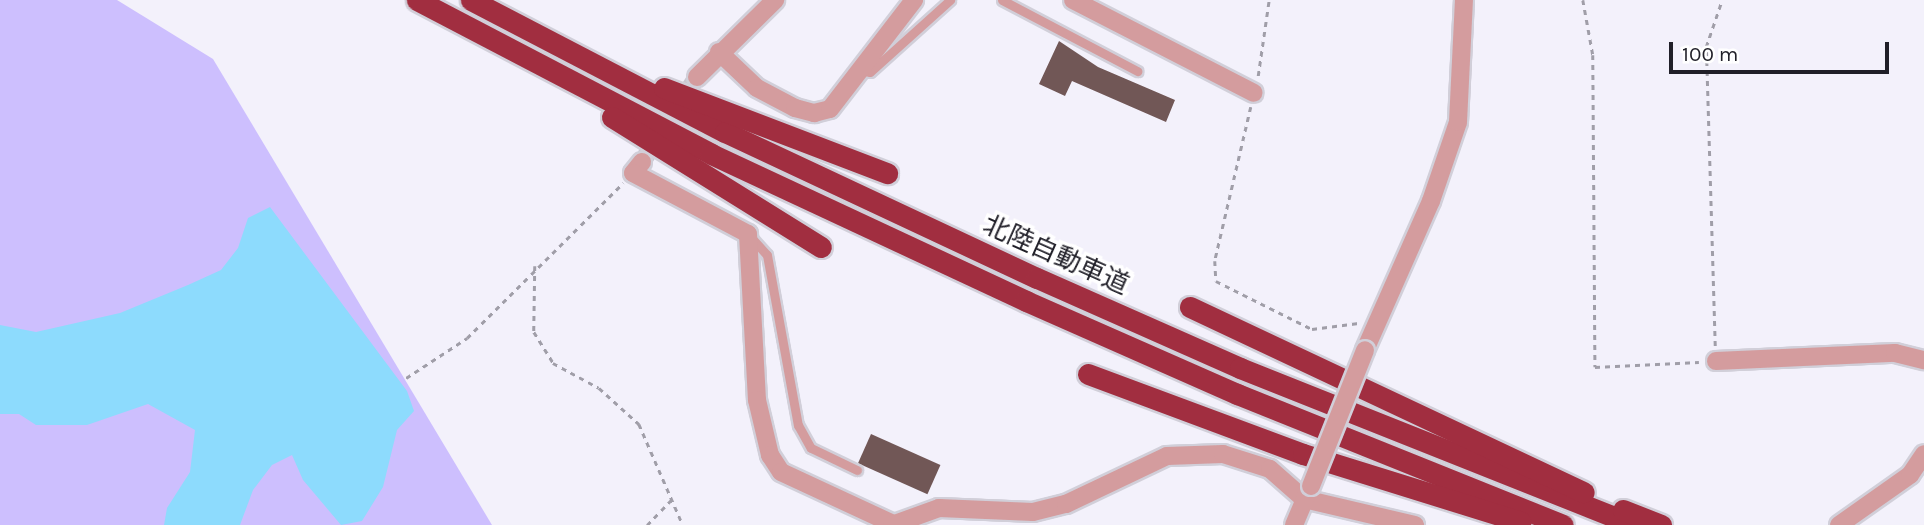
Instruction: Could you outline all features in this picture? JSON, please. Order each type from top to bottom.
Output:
[{"type":"highway","points":[[402,0],[610,116],[821,247]]},
{"type":"highway","name":"北陸自動車道","points":[[417,0],[711,154],[1026,301],[1249,399],[1563,525]]},
{"type":"highway","points":[[473,0],[687,97],[887,173]]},
{"type":"highway","name":"北陸自動車道","points":[[473,0],[725,132],[1037,278],[1240,368],[1634,525]]},
{"type":"highway","points":[[1190,307],[1661,525]]},
{"type":"highway","points":[[1088,374],[1303,454],[1530,525]]},
{"type":"street","points":[[697,77],[719,52],[775,0]]},
{"type":"street","points":[[719,52],[757,88],[814,113],[830,109],[914,0]]},
{"type":"street","points":[[1073,0],[1254,93]]},
{"type":"street","points":[[1294,525],[1375,326],[1431,201],[1458,122],[1464,0]]},
{"type":"street","points":[[637,167],[748,234],[757,400],[770,455],[781,472],[892,525],[939,508],[1031,518],[1167,456],[1223,454],[1270,469],[1308,492],[1415,525]]},
{"type":"street","points":[[1716,361],[1895,353],[1924,360]]},
{"type":"street","points":[[1839,525],[1910,475],[1924,454]]},
{"type":"lane","points":[[860,70],[870,72],[950,0]]},
{"type":"lane","points":[[1002,0],[1137,71]]},
{"type":"lane","points":[[748,234],[766,255],[798,425],[811,447],[857,470]]},
{"type":"path","points":[[1269,0],[1254,93],[1215,261],[1216,281],[1312,329],[1345,322],[1375,326]]},
{"type":"path","points":[[1583,0],[1594,55],[1595,367],[1716,361],[1706,47],[1722,0]]},
{"type":"path","points":[[406,378],[467,338],[535,266],[637,167]]},
{"type":"path","points":[[535,266],[534,332],[553,363],[599,388],[639,424],[683,525]]},
{"type":"path","points":[[647,525],[671,499]]},
{"type":"shaded area","points":[[0,0],[117,0],[213,59],[492,525],[0,525]]},
{"type":"water","points":[[270,207],[407,391],[414,411],[397,430],[383,487],[362,521],[341,525],[303,480],[292,455],[272,465],[253,490],[240,525],[164,525],[167,508],[190,472],[195,430],[148,404],[87,425],[36,425],[19,414],[0,414],[0,325],[36,332],[120,313],[188,285],[221,270],[238,248],[248,218]]},
{"type":"building","points":[[1059,41],[1098,67],[1175,100],[1166,122],[1072,81],[1065,96],[1039,84]]},
{"type":"building","points":[[871,434],[940,465],[927,494],[858,463]]},
{"type":"tunnel","points":[[642,162],[697,77]]}]
